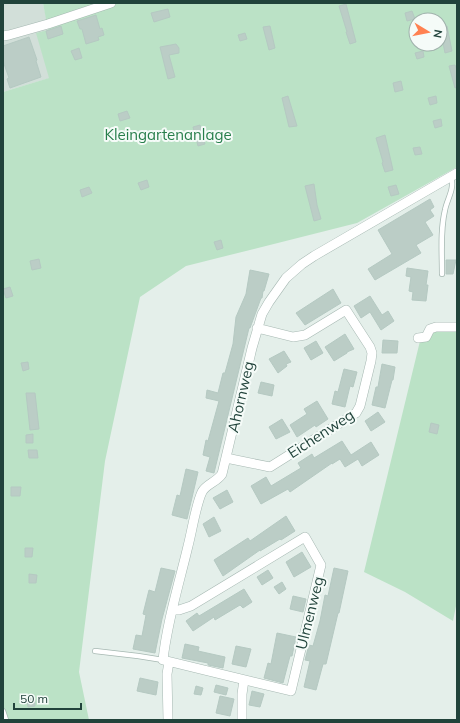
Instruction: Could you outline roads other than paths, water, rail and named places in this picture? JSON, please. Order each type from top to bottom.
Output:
[{"type":"street","points":[[3,36],[48,24],[111,3]]},
{"type":"street","name":"Ahornweg","points":[[173,610],[200,497],[206,487],[222,474],[258,328],[269,302],[278,288],[294,270],[314,256],[454,175]]},
{"type":"street","name":"Eichenweg","points":[[226,458],[270,467],[356,413],[360,406],[370,368],[372,353],[370,347],[346,310],[305,335],[299,337],[293,337],[258,328]]},
{"type":"street","points":[[418,338],[426,337],[430,329],[436,327],[457,328]]},
{"type":"street","name":"Ulmenweg","points":[[166,661],[291,691],[321,565],[305,537],[191,606],[179,610],[173,610]]},
{"type":"street","points":[[168,720],[167,674],[164,648],[173,610]]},
{"type":"street","points":[[242,720],[242,688],[244,680]]},
{"type":"lane","points":[[442,274],[441,234],[445,210],[452,189],[454,175]]},
{"type":"lane","points":[[95,651],[166,661]]},
{"type":"lane","points":[[3,711],[6,720]]},
{"type":"park label","name":"Kleingartenanlage","points":[[168,135]]}]
